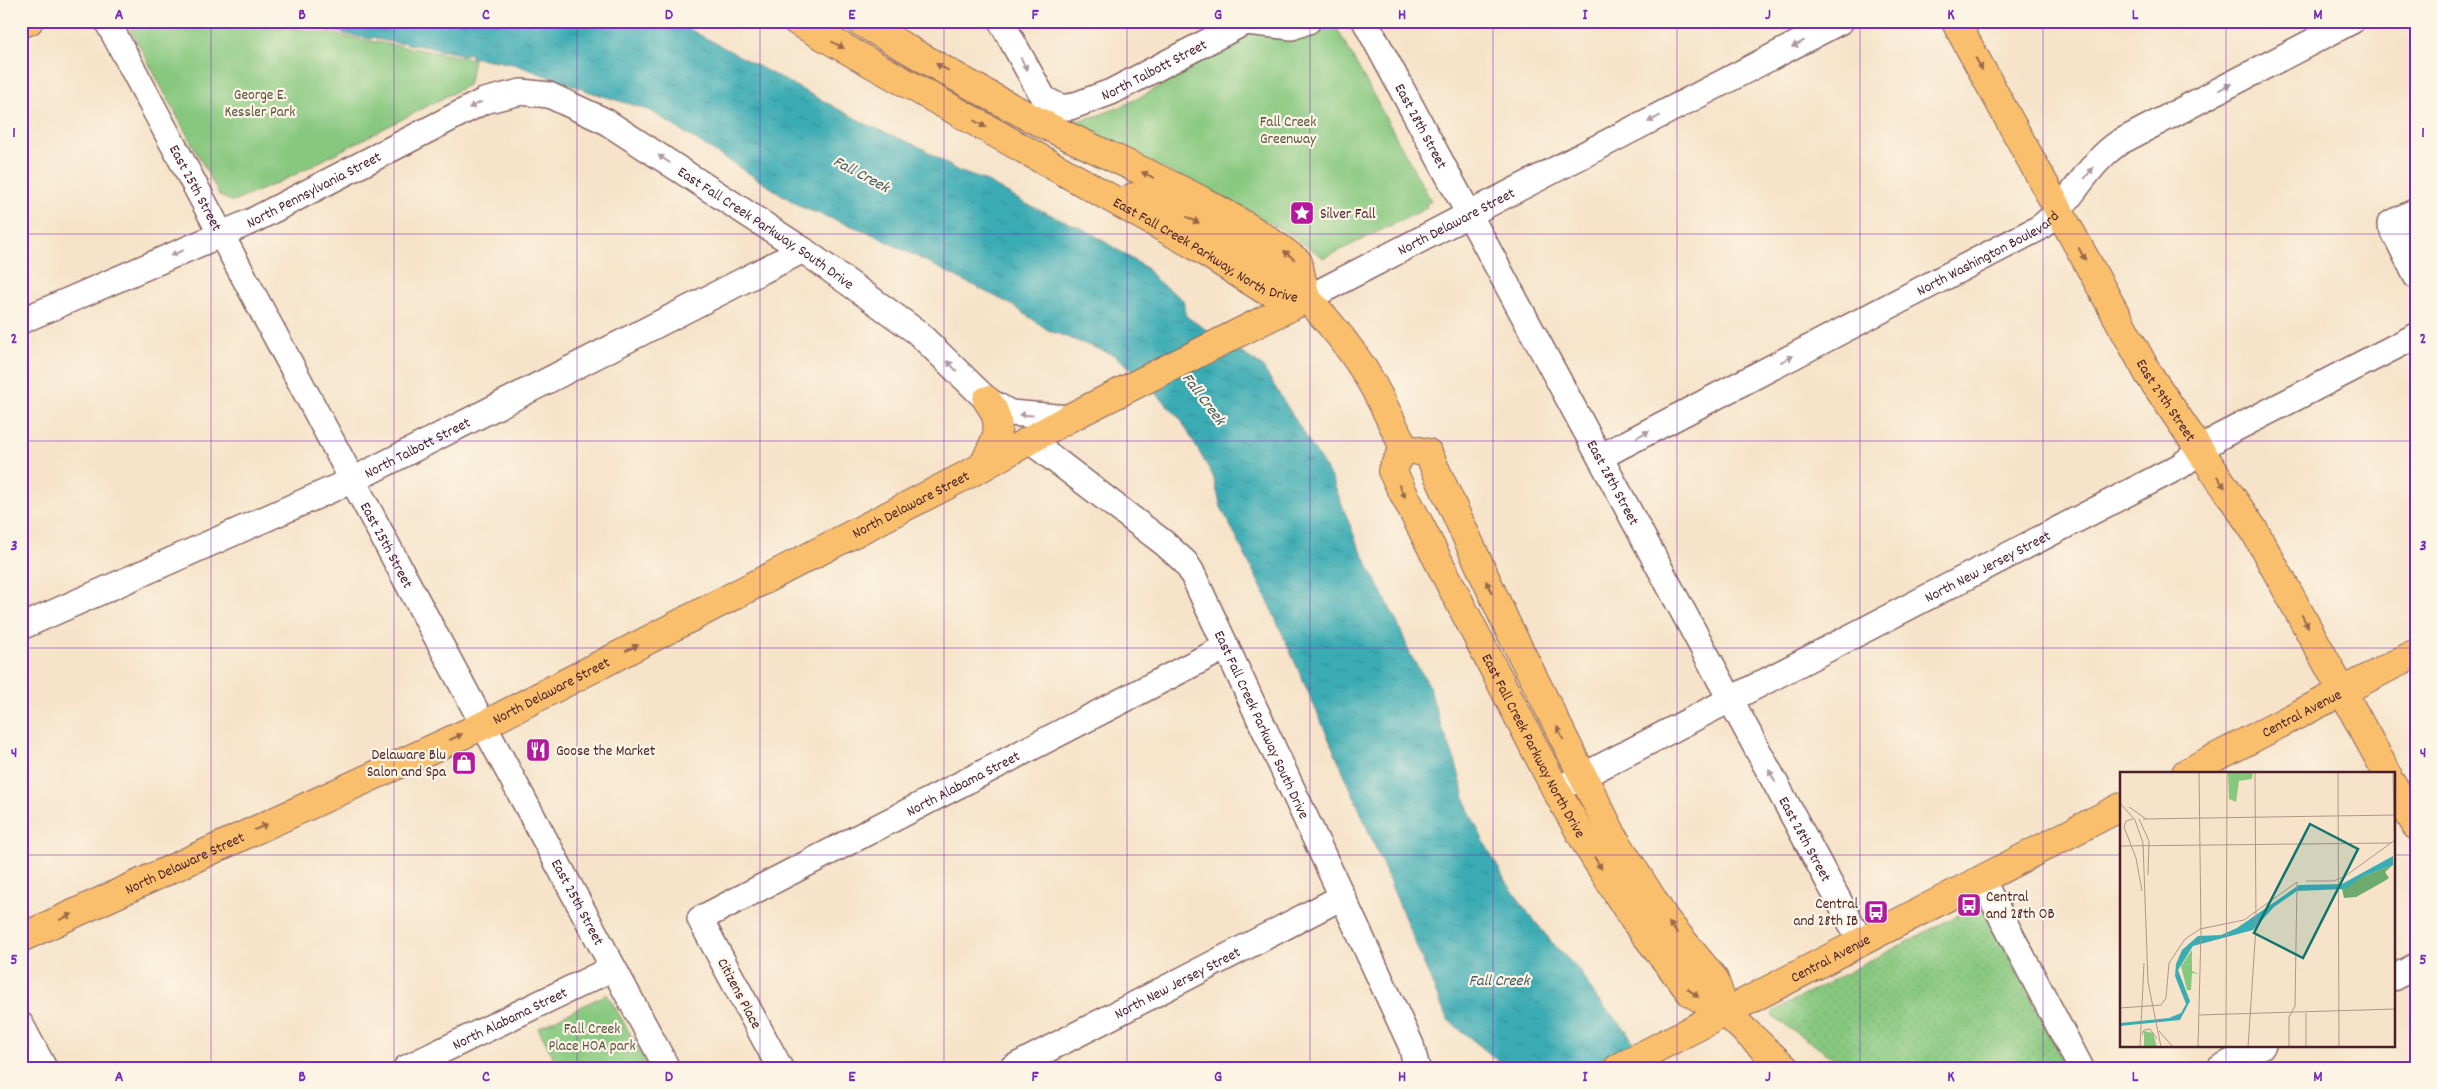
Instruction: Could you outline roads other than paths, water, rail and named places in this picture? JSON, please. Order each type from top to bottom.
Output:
[{"type":"main road","points":[[21,24],[29,21]]},
{"type":"main road","name":"East Fall Creek Parkway, North Drive","points":[[796,21],[1214,257],[1263,290],[1306,299],[1298,262],[1256,232],[1223,212],[1044,124],[859,21]]},
{"type":"main road","name":"East 29th Street","points":[[1955,21],[2149,375],[2199,452],[2254,530],[2386,772]]},
{"type":"main road","points":[[1306,299],[1335,329],[1363,368],[1404,448]]},
{"type":"main road","name":"North Delaware Street","points":[[21,938],[484,725],[982,467],[1075,415],[1306,299]]},
{"type":"main road","points":[[982,467],[996,440],[998,424],[998,417],[987,400]]},
{"type":"main road","name":"East Fall Creek Parkway North Drive","points":[[1726,1013],[1714,979],[1648,895],[1614,838],[1506,625],[1428,453],[1404,448],[1392,471],[1556,790],[1590,850],[1640,927],[1691,994],[1726,1013],[1785,1068]]},
{"type":"main road","name":"Central Avenue","points":[[2188,772],[2416,653]]},
{"type":"main road","points":[[2394,787],[2416,826]]},
{"type":"main road","name":"Central Avenue","points":[[1618,1068],[2120,808]]},
{"type":"street","name":"East 25th Street","points":[[107,21],[667,1068]]},
{"type":"street","name":"North Talbott Street","points":[[1001,21],[1039,92],[1044,98],[1054,104],[1070,108],[1086,102],[1245,22],[1292,27],[1308,21]]},
{"type":"street","name":"East 28th Street","points":[[1365,21],[1468,216],[1862,942]]},
{"type":"street","name":"North Delaware Street","points":[[1306,299],[1841,21]]},
{"type":"street","name":"North Washington Boulevard","points":[[1600,457],[2034,231],[2059,211],[2098,160],[2120,142],[2352,21]]},
{"type":"street","name":"North Pennsylvania Street","points":[[21,321],[222,234],[484,101],[522,92]]},
{"type":"street","name":"East Fall Creek Parkway, South Drive","points":[[522,92],[560,98],[605,121],[803,250],[917,332],[987,400]]},
{"type":"street","points":[[2416,210],[2390,224],[2416,276]]},
{"type":"street","name":"North Talbott Street","points":[[21,627],[353,480],[803,250]]},
{"type":"street","name":"North New Jersey Street","points":[[1556,790],[2180,466],[2219,437],[2416,336]]},
{"type":"street","points":[[987,400],[1010,413],[1075,415]]},
{"type":"street","name":"East Fall Creek Parkway South Drive","points":[[1029,440],[1164,543],[1185,562],[1411,1045],[1417,1068]]},
{"type":"street","name":"North Alabama Street","points":[[700,919],[1226,647]]},
{"type":"street","points":[[1982,880],[2081,1068]]},
{"type":"street","name":"North New Jersey Street","points":[[1012,1068],[1342,897]]},
{"type":"street","name":"Citizens Place","points":[[700,919],[780,1068]]},
{"type":"street","points":[[2394,977],[2416,966]]},
{"type":"street","name":"North Alabama Street","points":[[406,1068],[613,968]]},
{"type":"street","points":[[21,1025],[44,1068]]},
{"type":"street","points":[[2220,1068],[2261,1046]]},
{"type":"water","name":"Fall Creek","points":[[279,21],[674,21],[868,125],[922,148],[958,171],[984,180],[1026,204],[1088,231],[1146,268],[1157,281],[1183,300],[1187,317],[1262,366],[1332,479],[1357,543],[1398,624],[1411,656],[1428,683],[1438,717],[1456,763],[1468,809],[1484,842],[1505,880],[1529,914],[1554,945],[1578,969],[1598,1000],[1626,1030],[1648,1068],[1507,1068],[1447,1019],[1351,789],[1266,597],[1221,507],[1213,476],[1181,420],[1140,376],[1114,355],[1048,330],[1012,305],[868,232],[803,208],[649,110],[590,92],[514,64],[471,57],[467,53],[466,55],[404,42],[402,44],[376,39],[375,37],[371,39],[343,34],[343,31],[339,33]]},
{"type":"place","name":"Silver Fall","points":[[1302,213]]},
{"type":"place","name":"Goose the Market","points":[[538,750]]},
{"type":"place","name":"Delaware Blu Salon and Spa","points":[[464,763]]},
{"type":"place","name":"Central and 28th OB","points":[[1969,905]]},
{"type":"place","name":"Central and 28th IB","points":[[1876,912]]},
{"type":"park label","name":"George E. Kessler Park","points":[[260,102]]},
{"type":"park label","name":"Fall Creek Greenway","points":[[1288,130]]},
{"type":"park label","name":"Fall Creek Place HOA park","points":[[592,1036]]}]
